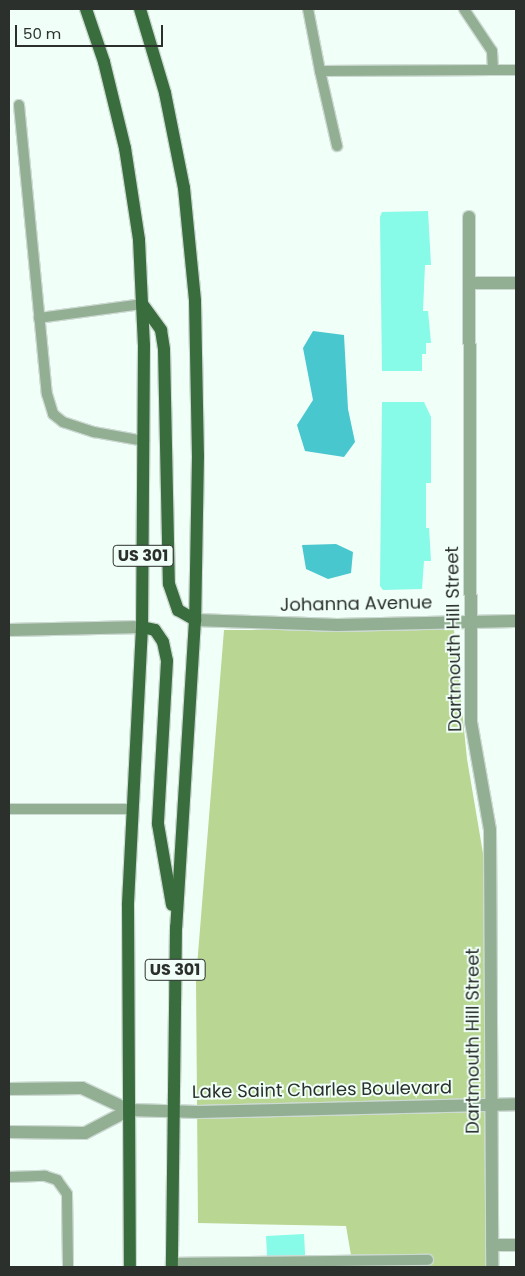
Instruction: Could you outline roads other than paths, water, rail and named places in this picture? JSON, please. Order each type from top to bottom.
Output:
[{"type":"main road","name":"US 301","points":[[86,9],[104,62],[125,148],[139,240],[142,304],[144,441],[142,627],[131,809],[130,1267]]},
{"type":"main road","name":"US 301","points":[[140,9],[165,94],[184,188],[195,301],[198,456],[195,620],[176,927],[172,1265]]},
{"type":"main road","points":[[142,304],[160,330],[164,350],[169,584],[178,610],[195,620]]},
{"type":"main road","points":[[142,627],[155,630],[163,642],[167,661],[158,824],[176,927]]},
{"type":"street","name":"Dartmouth Hill Street","points":[[468,217],[471,722],[490,830],[489,1103],[492,1267]]},
{"type":"street","points":[[469,283],[516,283]]},
{"type":"street","name":"Johanna Avenue","points":[[195,620],[337,625],[469,620],[516,621]]},
{"type":"street","points":[[9,630],[142,627]]},
{"type":"street","name":"Lake Saint Charles Boulevard","points":[[9,1089],[82,1088],[129,1110],[173,1111],[489,1103],[516,1104]]},
{"type":"street","name":"Lake Saint Charles Boulevard","points":[[9,1132],[85,1133],[129,1110]]},
{"type":"street","points":[[492,1245],[516,1245]]},
{"type":"lane","points":[[308,9],[337,146]]},
{"type":"lane","points":[[464,9],[492,51],[493,70]]},
{"type":"lane","points":[[320,71],[516,70]]},
{"type":"lane","points":[[19,105],[47,394],[53,414],[63,422],[94,432],[144,441]]},
{"type":"lane","points":[[39,318],[142,304]]},
{"type":"lane","points":[[9,809],[131,809]]},
{"type":"lane","points":[[9,1177],[45,1176],[57,1180],[67,1194],[68,1267]]},
{"type":"lane","points":[[172,1265],[428,1260]]},
{"type":"water","points":[[313,331],[344,335],[348,409],[355,442],[344,457],[305,451],[297,425],[313,400],[303,348]]},
{"type":"water","points":[[336,544],[353,552],[351,573],[328,579],[306,569],[302,545]]}]
